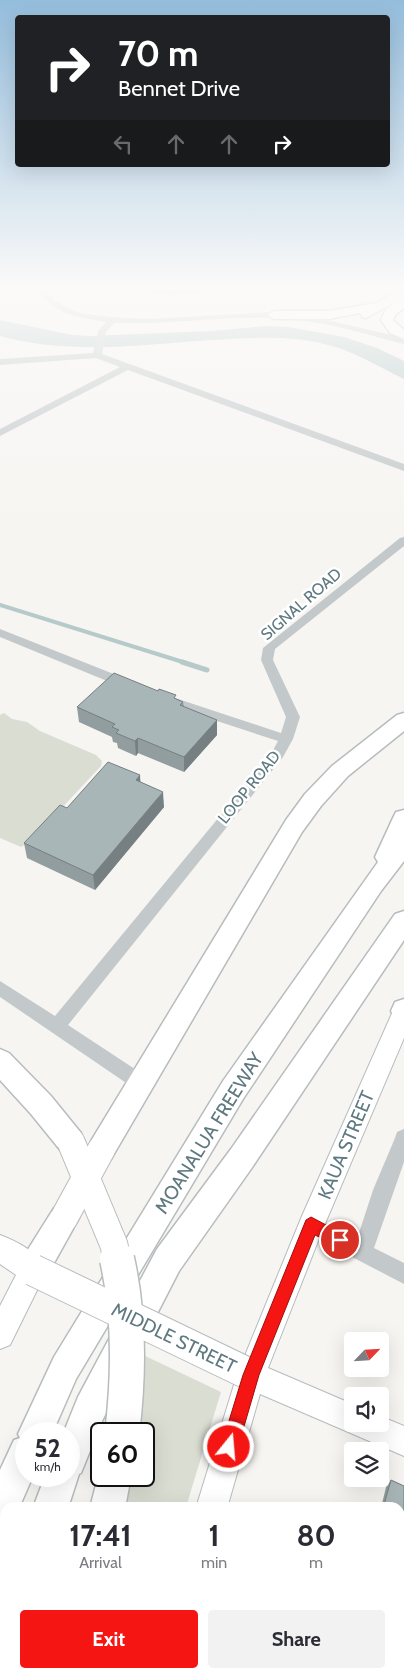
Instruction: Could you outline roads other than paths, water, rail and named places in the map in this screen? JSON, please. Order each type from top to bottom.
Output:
[{"type":"highway","points":[[33,1270],[101,1150],[294,826],[340,771],[404,720]]},
{"type":"highway","points":[[373,885],[404,818]]},
{"type":"highway","name":"MOANALUA FREEWAY","points":[[40,1422],[65,1368],[233,1090],[373,885],[404,845]]},
{"type":"highway","name":"MOANALUA FREEWAY","points":[[80,1434],[90,1409],[168,1260],[241,1159],[404,921]]},
{"type":"highway","points":[[0,1062],[41,1105],[71,1142],[114,1245],[123,1286],[126,1360],[126,1400],[123,1422]]},
{"type":"highway","points":[[4,1502],[15,1477]]},
{"type":"highway","points":[[52,1502],[58,1487]]},
{"type":"highway","points":[[109,1502],[112,1487]]},
{"type":"main road","name":"KAUA STREET","points":[[213,1502],[251,1375],[311,1225],[404,1011]]},
{"type":"main road","name":"MIDDLE STREET","points":[[0,1248],[33,1270],[251,1375],[344,1416]]},
{"type":"main road","points":[[0,1335],[33,1270]]},
{"type":"main road","points":[[383,1432],[404,1441]]},
{"type":"street","points":[[0,433],[128,366],[404,468]]},
{"type":"street","name":"SIGNAL ROAD","points":[[286,739],[293,717],[267,660],[269,648],[404,540]]},
{"type":"street","name":"LOOP ROAD","points":[[0,633],[147,692],[286,739],[276,757],[57,1026]]},
{"type":"street","points":[[0,988],[141,1083]]},
{"type":"street","points":[[363,1252],[383,1190],[404,1138]]},
{"type":"street","points":[[311,1225],[404,1274]]},
{"type":"waterway","points":[[0,605],[186,663]]},
{"type":"waterway","points":[[182,662],[207,670]]}]
